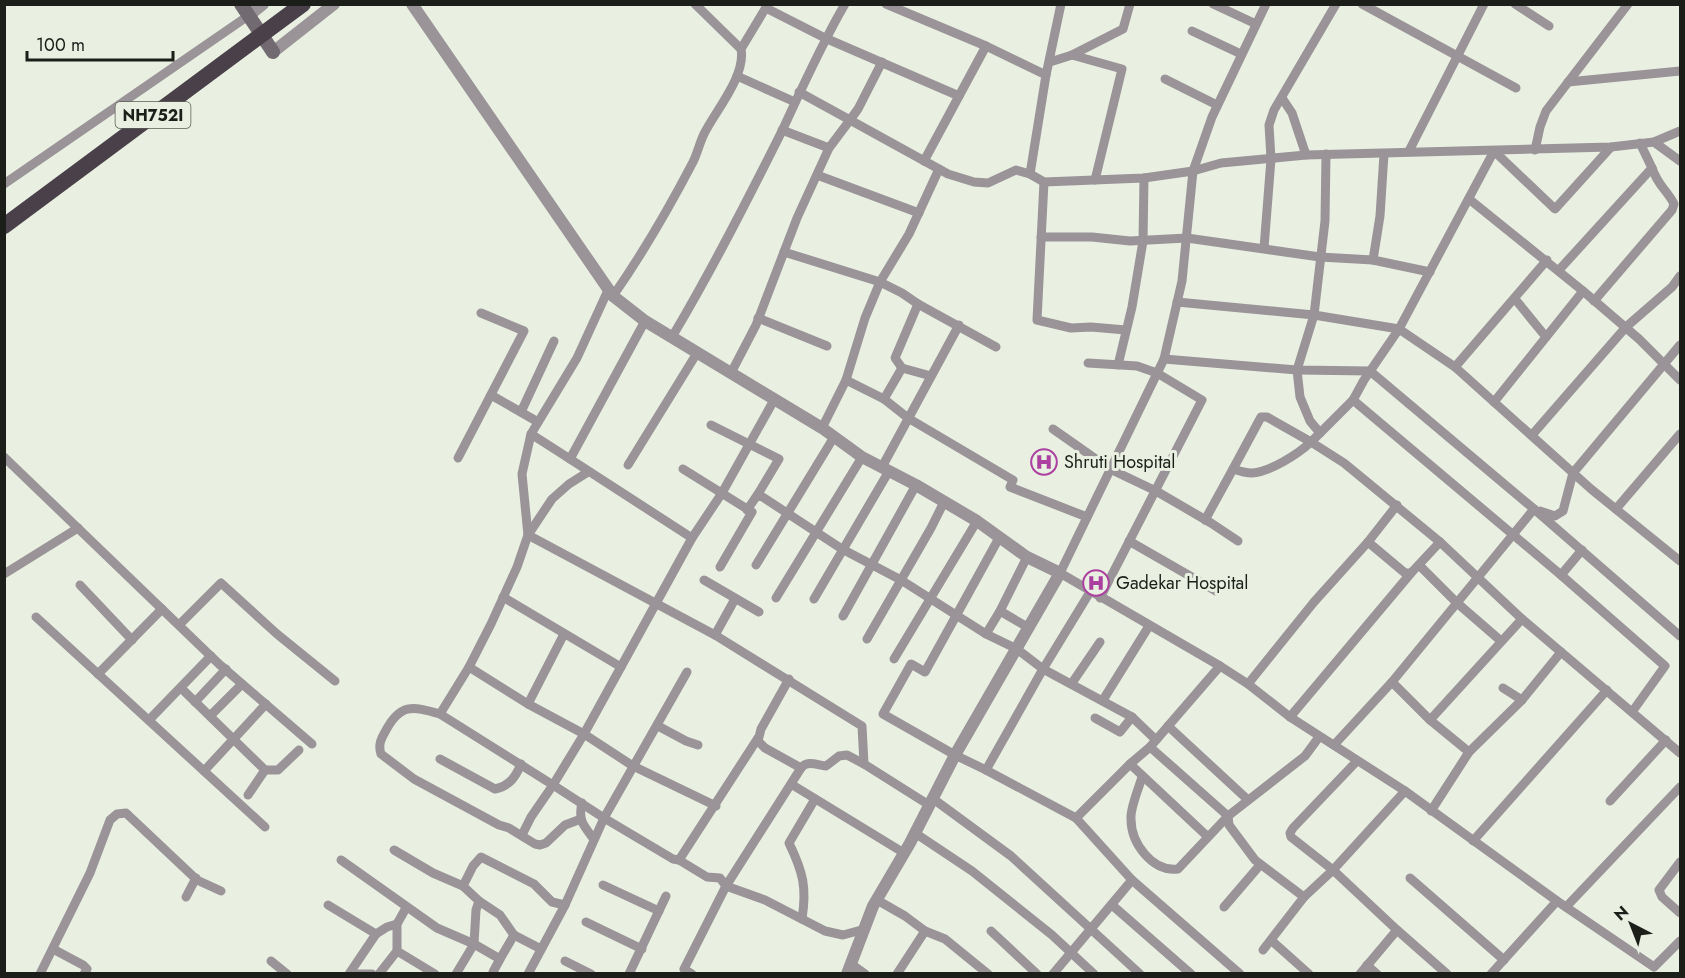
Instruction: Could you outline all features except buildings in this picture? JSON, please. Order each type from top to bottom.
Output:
[{"type":"highway","name":"NH752I","points":[[4,226],[303,4]]},
{"type":"main road","points":[[244,10],[273,52]]},
{"type":"street","points":[[4,184],[244,10],[263,4]]},
{"type":"street","points":[[273,52],[334,4]]},
{"type":"street","points":[[412,4],[611,292],[645,321],[822,428],[862,457],[977,521],[1028,557],[1220,666],[1248,684],[1290,717],[1405,791],[1657,970],[1680,941]]},
{"type":"street","points":[[528,535],[522,474],[531,434],[577,358],[611,292],[645,250],[694,159],[704,134],[737,76],[743,60],[741,50],[695,4]]},
{"type":"street","points":[[672,337],[705,283],[782,130],[825,38],[845,4]]},
{"type":"street","points":[[886,4],[986,46],[1046,75]]},
{"type":"street","points":[[1030,174],[1046,75],[1061,4]]},
{"type":"street","points":[[1050,62],[1072,55],[1122,29],[1130,4]]},
{"type":"street","points":[[1213,4],[1256,24]]},
{"type":"street","points":[[865,974],[849,969],[877,900],[955,755],[1059,573],[1164,359],[1182,282],[1193,171],[1217,105],[1266,4]]},
{"type":"street","points":[[1264,248],[1272,159],[1269,125],[1274,110],[1336,4]]},
{"type":"street","points":[[1362,4],[1516,88]]},
{"type":"street","points":[[1409,151],[1484,4]]},
{"type":"street","points":[[1515,4],[1550,26]]},
{"type":"street","points":[[1535,150],[1546,111],[1628,4]]},
{"type":"street","points":[[741,50],[767,6],[825,38],[958,96]]},
{"type":"street","points":[[1192,31],[1241,54]]},
{"type":"street","points":[[924,161],[986,46]]},
{"type":"street","points":[[1072,55],[1122,69],[1095,180]]},
{"type":"street","points":[[731,373],[758,318],[830,148],[858,109],[882,62]]},
{"type":"street","points":[[1568,82],[1680,71]]},
{"type":"street","points":[[737,76],[797,97],[850,120],[939,169],[974,182],[988,183],[1016,170],[1030,174],[1044,182],[1144,178],[1193,171],[1221,163],[1306,155],[1611,147],[1654,142],[1680,131]]},
{"type":"street","points":[[1165,79],[1217,105]]},
{"type":"street","points":[[1282,98],[1292,113],[1306,155]]},
{"type":"street","points":[[782,130],[830,148]]},
{"type":"street","points":[[1654,142],[1680,161]]},
{"type":"street","points":[[1594,301],[1672,210],[1674,204],[1656,181],[1640,143]]},
{"type":"street","points":[[1494,151],[1555,209],[1611,147]]},
{"type":"street","points":[[1233,469],[1244,473],[1254,473],[1291,458],[1353,400],[1399,329],[1494,151]]},
{"type":"street","points":[[1320,433],[1310,421],[1300,398],[1297,370],[1314,315],[1325,221],[1326,154]]},
{"type":"street","points":[[1373,260],[1380,216],[1384,154]]},
{"type":"street","points":[[1559,270],[1652,168]]},
{"type":"street","points":[[822,428],[846,380],[865,318],[880,282],[909,234],[939,169]]},
{"type":"street","points":[[817,175],[919,213]]},
{"type":"street","points":[[1118,365],[1143,241],[1144,178]]},
{"type":"street","points":[[1044,182],[1037,320],[1071,328],[1126,330]]},
{"type":"street","points":[[1469,199],[1547,260],[1626,327],[1680,380]]},
{"type":"street","points":[[1041,237],[1143,241],[1186,238],[1320,257],[1373,260],[1430,272]]},
{"type":"street","points":[[784,252],[880,282],[996,347]]},
{"type":"street","points":[[1455,367],[1547,260]]},
{"type":"street","points":[[1532,435],[1626,327],[1676,287],[1680,276]]},
{"type":"street","points":[[1494,402],[1583,291]]},
{"type":"street","points":[[1515,298],[1545,337]]},
{"type":"street","points":[[1177,302],[1314,315],[1399,329],[1455,367],[1574,473],[1680,561]]},
{"type":"street","points":[[918,304],[895,358],[902,368],[931,376]]},
{"type":"street","points":[[459,458],[524,331],[481,313]]},
{"type":"street","points":[[758,318],[827,346]]},
{"type":"street","points":[[570,459],[645,321]]},
{"type":"street","points":[[814,598],[886,469],[908,418],[959,325]]},
{"type":"street","points":[[521,412],[554,341]]},
{"type":"street","points":[[1534,508],[1555,516],[1563,511],[1574,473],[1680,345]]},
{"type":"street","points":[[628,465],[697,353]]},
{"type":"street","points":[[1164,359],[1297,370],[1370,371],[1534,508],[1680,636]]},
{"type":"street","points":[[1088,363],[1137,366],[1157,373],[1202,400],[1100,598]]},
{"type":"street","points":[[884,399],[902,368]]},
{"type":"street","points":[[846,380],[884,399],[908,418],[1013,480],[1010,487],[1087,518]]},
{"type":"street","points":[[491,395],[538,422]]},
{"type":"street","points":[[522,835],[584,734],[692,538],[722,493],[774,400]]},
{"type":"street","points":[[1353,400],[1513,534],[1665,666],[1632,712]]},
{"type":"street","points":[[1205,520],[1262,417],[1267,417],[1311,441],[1344,463],[1397,505],[1522,619],[1680,753]]},
{"type":"street","points":[[711,425],[779,459],[747,510]]},
{"type":"street","points":[[1053,429],[1110,469],[1156,491],[1238,541]]},
{"type":"street","points":[[531,434],[692,538]]},
{"type":"street","points":[[1616,509],[1680,434]]},
{"type":"street","points":[[756,565],[834,437]]},
{"type":"street","points":[[4,457],[242,684],[312,744]]},
{"type":"street","points":[[776,598],[862,457]]},
{"type":"street","points":[[683,469],[752,512],[720,567]]},
{"type":"street","points":[[440,714],[469,667],[517,567],[528,535],[552,499],[569,484],[588,472]]},
{"type":"street","points":[[843,616],[916,485]]},
{"type":"street","points":[[758,494],[842,549],[901,580],[957,617],[1017,649],[1043,669],[1132,717],[1153,744],[1228,816],[1229,825],[1260,865],[1304,897]]},
{"type":"street","points":[[867,639],[944,502]]},
{"type":"street","points":[[1248,684],[1397,505]]},
{"type":"street","points":[[1334,746],[1392,682],[1534,508]]},
{"type":"street","points":[[894,659],[977,521]]},
{"type":"street","points":[[4,574],[78,528]]},
{"type":"street","points":[[528,535],[715,635],[862,726],[864,764]]},
{"type":"street","points":[[999,538],[925,672],[911,664],[883,714],[955,755],[1076,818],[1132,880],[1240,974]]},
{"type":"street","points":[[1129,541],[1216,591]]},
{"type":"street","points":[[1368,542],[1405,573],[1411,573]]},
{"type":"street","points":[[1290,717],[1411,573],[1440,542]]},
{"type":"street","points":[[1561,575],[1582,550]]},
{"type":"street","points":[[986,634],[1028,557]]},
{"type":"street","points":[[1419,565],[1455,602],[1501,641]]},
{"type":"street","points":[[704,580],[759,612]]},
{"type":"street","points":[[179,625],[221,583],[277,634],[335,681]]},
{"type":"street","points":[[80,585],[132,640]]},
{"type":"street","points":[[986,770],[1090,592]]},
{"type":"street","points":[[503,597],[621,667]]},
{"type":"street","points":[[715,635],[735,599]]},
{"type":"street","points":[[99,674],[162,609]]},
{"type":"street","points":[[1000,610],[1029,628]]},
{"type":"street","points":[[36,617],[265,827]]},
{"type":"street","points":[[1430,720],[1522,619]]},
{"type":"street","points":[[1104,700],[1149,626]]},
{"type":"street","points":[[528,704],[564,634]]},
{"type":"street","points":[[1072,683],[1100,642]]},
{"type":"street","points":[[1431,811],[1469,752],[1522,700],[1561,652]]},
{"type":"street","points":[[149,720],[212,656]]},
{"type":"street","points":[[1076,818],[1153,744],[1220,666]]},
{"type":"street","points":[[469,667],[528,704],[584,734],[633,766],[716,806]]},
{"type":"street","points":[[195,702],[226,669]]},
{"type":"street","points":[[528,974],[565,905],[593,838],[687,672]]},
{"type":"street","points":[[679,860],[758,738],[760,729],[789,680]]},
{"type":"street","points":[[1392,682],[1430,720],[1469,752]]},
{"type":"street","points":[[210,716],[242,684]]},
{"type":"street","points":[[181,688],[265,770],[278,770],[299,750]]},
{"type":"street","points":[[1503,688],[1522,700]]},
{"type":"street","points":[[1473,841],[1607,690]]},
{"type":"street","points":[[204,771],[266,704]]},
{"type":"street","points":[[581,819],[565,825],[546,843],[535,844],[414,779],[381,754],[380,741],[392,719],[402,709],[411,707],[440,714],[604,818],[707,877],[720,878],[726,886],[765,900],[825,931],[843,935],[865,929]]},
{"type":"street","points":[[1095,718],[1120,732],[1132,717]]},
{"type":"street","points":[[658,726],[698,745]]},
{"type":"street","points":[[1168,726],[1247,799]]},
{"type":"street","points":[[1142,777],[1130,818],[1137,846],[1167,870],[1178,869],[1247,799],[1305,756],[1319,736]]},
{"type":"street","points":[[758,738],[765,748],[801,768]]},
{"type":"street","points":[[1610,801],[1666,740]]},
{"type":"street","points":[[692,974],[684,969],[726,886],[801,768],[810,763],[826,766],[839,756],[847,755],[930,801],[1011,856],[1140,974]]},
{"type":"street","points":[[440,759],[495,789],[502,788],[515,778],[521,764]]},
{"type":"street","points":[[1357,761],[1290,833],[1291,837],[1333,870],[1447,974]]},
{"type":"street","points":[[1130,764],[1208,837]]},
{"type":"street","points":[[248,795],[265,770]]},
{"type":"street","points":[[790,784],[904,853]]},
{"type":"street","points":[[1491,974],[1680,787]]},
{"type":"street","points":[[1263,950],[1304,897],[1333,870],[1405,791]]},
{"type":"street","points":[[802,919],[806,897],[803,876],[789,843],[815,799]]},
{"type":"street","points":[[582,803],[581,819],[593,838]]},
{"type":"street","points":[[40,974],[90,873],[110,820],[117,814],[126,813],[196,878],[221,891]]},
{"type":"street","points":[[915,833],[972,870],[1052,935],[1094,974]]},
{"type":"street","points":[[394,850],[434,873],[463,886],[479,902],[500,915],[514,935],[541,949]]},
{"type":"street","points":[[463,886],[473,866],[481,857],[534,884],[552,902],[565,905]]},
{"type":"street","points":[[341,860],[406,908],[444,932],[474,944],[500,959]]},
{"type":"street","points":[[1680,862],[1659,890],[1662,897],[1680,913]]},
{"type":"street","points":[[1224,907],[1260,865]]},
{"type":"street","points":[[186,897],[196,878]]},
{"type":"street","points":[[1410,878],[1504,960]]},
{"type":"street","points":[[1053,974],[1132,880]]},
{"type":"street","points":[[603,885],[659,911]]},
{"type":"street","points":[[629,974],[666,896]]},
{"type":"street","points":[[877,900],[925,931],[945,939],[988,974]]},
{"type":"street","points":[[456,974],[474,944],[476,910],[479,902]]},
{"type":"street","points":[[328,905],[376,934]]},
{"type":"street","points":[[1112,905],[1191,974]]},
{"type":"street","points":[[378,974],[397,951],[397,924],[406,908]]},
{"type":"street","points":[[586,922],[642,949]]},
{"type":"street","points":[[349,974],[376,934],[397,924]]},
{"type":"street","points":[[1360,974],[1397,930]]},
{"type":"street","points":[[897,974],[925,931]]},
{"type":"street","points":[[991,931],[1037,974]]},
{"type":"street","points":[[493,973],[514,935]]},
{"type":"street","points":[[1271,940],[1309,974]]},
{"type":"street","points":[[53,949],[83,965],[87,969],[84,974]]},
{"type":"street","points":[[397,951],[435,974]]},
{"type":"street","points":[[271,961],[287,974]]},
{"type":"street","points":[[565,961],[591,974]]},
{"type":"street","points":[[1367,965],[1377,974]]},
{"type":"street","points":[[356,974],[372,974]]},
{"type":"place","name":"Shruti Hospital","points":[[1044,462]]},
{"type":"place","name":"Gadekar Hospital","points":[[1096,583]]}]
